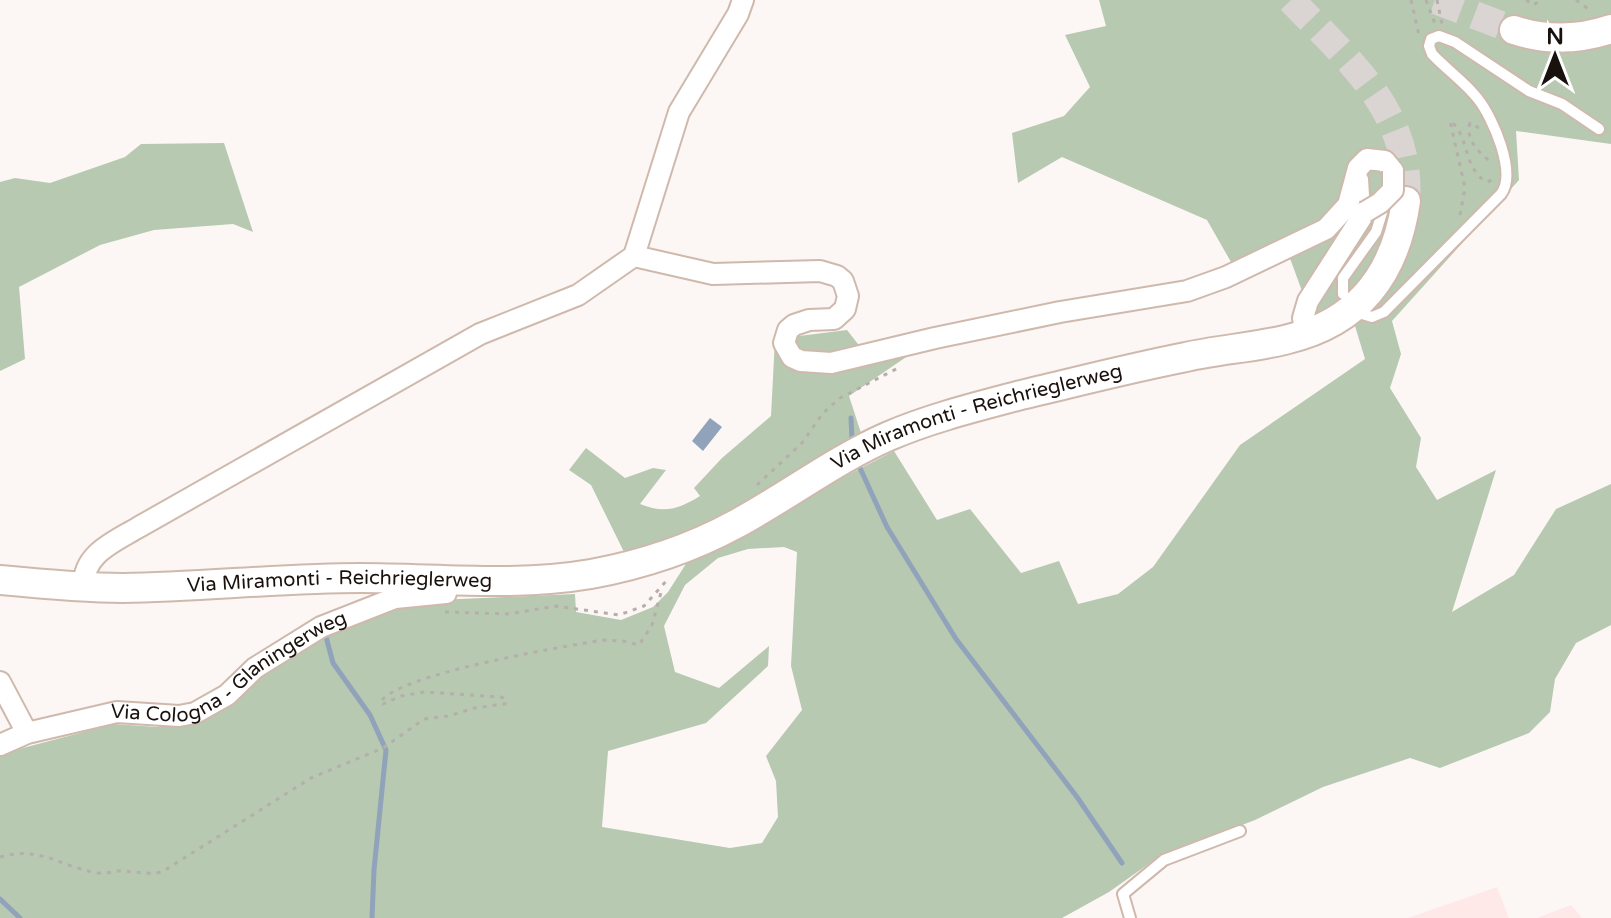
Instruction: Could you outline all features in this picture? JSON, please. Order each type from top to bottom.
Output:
[{"type":"main road","points":[[1514,30],[1543,37],[1575,38],[1611,29]]},
{"type":"main road","name":"Via Miramonti - Reichrieglerweg","points":[[0,580],[84,587],[360,578],[514,581],[587,574],[627,566],[701,540],[735,524],[844,458],[924,422],[1174,359],[1282,340],[1320,329],[1345,314],[1379,281],[1397,244],[1406,201]]},
{"type":"street","points":[[84,587],[83,575],[88,562],[139,527],[480,334],[578,295],[634,256],[679,112],[738,14],[743,0]]},
{"type":"street","points":[[634,256],[713,274],[832,273],[846,287],[848,302],[845,309],[834,319],[809,320],[794,325],[788,330],[784,343],[792,357],[801,361],[831,363],[1099,304],[1164,297],[1197,288],[1326,229],[1348,205],[1358,168],[1367,159],[1385,161],[1393,171],[1393,190],[1365,212],[1308,301],[1303,318],[1305,333]]},
{"type":"street","name":"Via Cologna - Glaningerweg","points":[[0,745],[27,733],[117,712],[179,716],[195,713],[227,695],[255,668],[321,627],[395,598],[446,593],[449,581]]},
{"type":"street","points":[[0,682],[27,733]]},
{"type":"lane","points":[[1362,314],[1372,317],[1384,312],[1501,194],[1507,182],[1505,160],[1485,111],[1473,93],[1432,54],[1429,46],[1431,39],[1439,36],[1455,42],[1529,91],[1562,104],[1599,129]]},
{"type":"lane","points":[[1343,294],[1343,278],[1372,238],[1382,216],[1388,180],[1380,168],[1371,169],[1363,176],[1365,212]]},
{"type":"lane","points":[[1130,918],[1123,894],[1164,860],[1240,831]]},
{"type":"path","points":[[1411,0],[1421,41]]},
{"type":"path","points":[[1426,0],[1439,30],[1442,26],[1437,0]]},
{"type":"path","points":[[1526,0],[1534,5],[1540,0]]},
{"type":"path","points":[[1481,117],[1487,131]]},
{"type":"path","points":[[1459,219],[1465,188],[1450,121],[1456,125],[1475,171],[1487,182],[1496,178],[1496,171],[1472,141],[1468,128],[1470,123],[1474,123],[1484,136]]},
{"type":"path","points":[[768,473],[802,443],[823,413],[840,398],[909,361]]},
{"type":"path","points":[[0,857],[20,852],[37,854],[98,873],[162,872],[311,778],[392,744],[424,719],[507,702],[503,697],[434,692],[412,693],[380,703],[386,695],[413,681],[458,669],[602,640],[639,645],[652,625],[662,589],[644,606],[619,615],[556,606],[482,615],[436,612]]},
{"type":"shaded area","points":[[1497,887],[1509,918],[1408,918]]},
{"type":"shaded area","points":[[1571,905],[1582,918],[1537,918]]},
{"type":"green space","points":[[1099,0],[1611,0],[1611,144],[1516,131],[1519,180],[1392,321],[1401,354],[1390,388],[1421,438],[1416,467],[1437,500],[1496,470],[1452,612],[1514,575],[1556,509],[1611,484],[1611,625],[1576,643],[1555,679],[1550,712],[1529,733],[1440,768],[1410,758],[1323,787],[1255,820],[1157,858],[1109,892],[1062,918],[0,918],[0,754],[114,724],[157,727],[195,721],[253,676],[317,636],[416,601],[575,594],[576,612],[621,620],[653,607],[668,592],[691,556],[894,451],[937,520],[970,509],[1021,573],[1059,561],[1078,604],[1118,594],[1153,567],[1240,445],[1365,359],[1355,326],[1313,321],[1284,242],[1231,262],[1207,220],[1062,157],[1018,183],[1012,133],[1064,116],[1090,87],[1065,35],[1106,26]],"holes":[[[784,547],[797,552],[791,666],[802,710],[766,756],[776,781],[778,817],[762,843],[730,848],[602,827],[608,751],[706,723],[768,666],[769,646],[719,688],[675,672],[664,626],[685,585],[718,558],[748,549]]]},
{"type":"green space","points":[[224,143],[253,232],[233,224],[154,230],[100,245],[19,287],[25,359],[0,371],[0,182],[15,178],[50,183],[125,157],[141,144]]},
{"type":"green space","points":[[847,330],[865,353],[915,351],[849,396],[861,433],[743,503],[671,540],[625,554],[591,485],[569,470],[586,448],[625,478],[653,468],[666,470],[640,504],[671,509],[685,504],[700,496],[694,488],[722,458],[771,416],[775,339]]},
{"type":"water","points":[[710,418],[722,427],[703,451],[692,441]]},
{"type":"waterway","points":[[851,418],[852,439]]},
{"type":"waterway","points":[[860,468],[887,527],[956,639],[1077,797],[1122,863]]},
{"type":"waterway","points":[[325,633],[333,663],[370,715],[386,750],[372,918]]},
{"type":"waterway","points":[[0,899],[20,918]]},
{"type":"tunnel","points":[[1291,0],[1353,66],[1387,114],[1399,140],[1405,169],[1406,201]]},
{"type":"tunnel","points":[[1435,0],[1514,30]]}]
